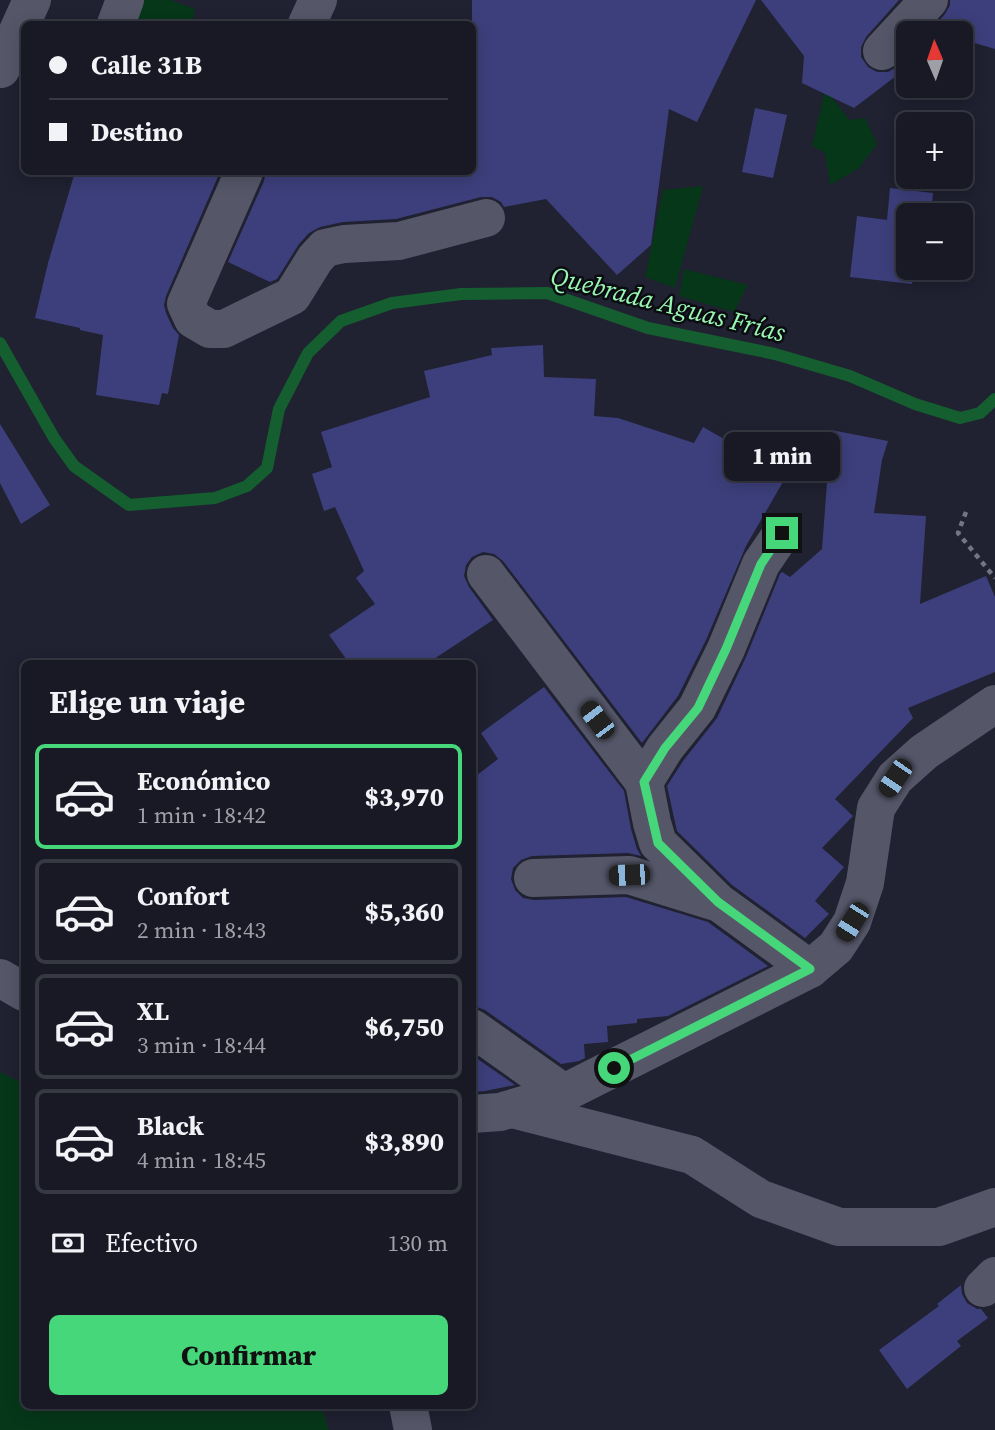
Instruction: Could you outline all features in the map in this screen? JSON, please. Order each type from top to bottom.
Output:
[{"type":"street","points":[[23,21],[32,0]]},
{"type":"street","points":[[117,21],[125,0]]},
{"type":"street","points":[[308,21],[318,0]]},
{"type":"street","points":[[882,51],[929,0]]},
{"type":"street","points":[[1,69],[21,24]]},
{"type":"street","points":[[243,175],[186,304],[193,318],[210,329],[225,330],[292,296],[325,248],[344,244],[399,241],[486,218]]},
{"type":"street","points":[[644,782],[665,748],[698,708],[761,564],[782,533]]},
{"type":"street","points":[[486,574],[644,782],[658,843],[718,902],[810,969]]},
{"type":"street","points":[[476,1114],[500,1112],[564,1093],[810,969],[836,947],[852,922],[865,883],[876,808],[895,778],[924,752],[995,704]]},
{"type":"street","points":[[533,878],[629,875],[718,902]]},
{"type":"street","points":[[0,978],[21,990]]},
{"type":"street","points":[[476,1031],[564,1093]]},
{"type":"street","points":[[512,1109],[692,1155],[761,1199],[839,1227],[939,1227],[995,1208]]},
{"type":"street","points":[[409,1409],[413,1430]]},
{"type":"path","points":[[966,512],[958,533],[995,578]]},
{"type":"green space","points":[[138,0],[170,0],[195,9],[193,21],[141,21],[130,17]]},
{"type":"green space","points":[[825,90],[850,120],[865,118],[877,144],[859,168],[830,185],[825,153],[812,146]]},
{"type":"green space","points":[[703,186],[675,288],[645,277],[663,190]]},
{"type":"green space","points":[[684,269],[748,285],[734,312],[679,296]]},
{"type":"green space","points":[[0,1072],[21,1082],[21,1409],[322,1409],[329,1430],[0,1430]]},
{"type":"building","points":[[472,0],[756,0],[697,122],[669,109],[651,245],[617,275],[546,199],[504,207],[492,197],[481,197],[396,219],[343,222],[320,227],[309,233],[299,244],[277,279],[270,282],[228,262],[265,175],[476,175],[476,21],[472,21]]},
{"type":"building","points":[[761,0],[899,0],[866,37],[861,47],[861,57],[868,67],[877,72],[888,72],[896,67],[896,76],[854,108],[802,83],[804,56]]},
{"type":"building","points":[[950,0],[995,0],[995,49],[973,43],[973,21],[939,21],[950,5]]},
{"type":"building","points":[[755,108],[787,115],[773,178],[742,172]]},
{"type":"building","points":[[74,175],[219,175],[166,296],[166,313],[179,335],[168,394],[162,393],[159,405],[96,395],[103,335],[35,318]]},
{"type":"building","points":[[890,188],[933,193],[932,203],[896,203],[896,280],[913,280],[912,284],[850,277],[857,216],[887,220]]},
{"type":"building","points":[[543,345],[544,377],[596,379],[594,416],[618,418],[694,443],[703,427],[787,475],[746,546],[706,640],[678,696],[642,743],[503,561],[494,554],[483,552],[472,557],[466,565],[464,576],[493,620],[433,660],[347,660],[329,635],[375,604],[356,578],[364,571],[335,507],[324,511],[312,474],[332,467],[321,432],[430,397],[424,371],[492,355],[491,348]]},
{"type":"building","points":[[0,424],[50,505],[21,524],[0,483]]},
{"type":"building","points":[[831,430],[888,441],[882,460],[874,513],[926,516],[920,604],[986,576],[995,597],[995,672],[908,708],[913,718],[835,799],[853,816],[822,848],[844,867],[815,901],[829,914],[805,938],[732,885],[677,831],[667,786],[717,718],[746,657],[780,574],[782,572],[790,577],[822,549]]},
{"type":"building","points":[[544,687],[624,791],[631,829],[641,856],[628,853],[532,856],[521,860],[513,868],[511,879],[515,890],[523,898],[534,900],[626,897],[708,922],[768,966],[668,1016],[607,1026],[608,1042],[584,1044],[585,1058],[561,1064],[477,1007],[476,776],[498,759],[481,733]]},
{"type":"building","points":[[476,1058],[515,1085],[476,1092]]},
{"type":"building","points":[[961,1285],[967,1303],[981,1309],[988,1318],[957,1341],[961,1346],[907,1389],[879,1350],[939,1306],[937,1304]]},
{"type":"waterway","name":"Quebrada Aguas Frías","points":[[0,343],[54,438],[74,466],[129,505],[215,498],[247,486],[267,468],[279,409],[308,353],[341,321],[392,303],[461,294],[547,293],[648,328],[775,354],[850,376],[915,404],[960,418],[980,413],[995,399]]},
{"type":"route","points":[[614,1068],[810,969],[718,902],[658,843],[644,782],[665,748],[698,708],[761,564],[782,533]]}]
